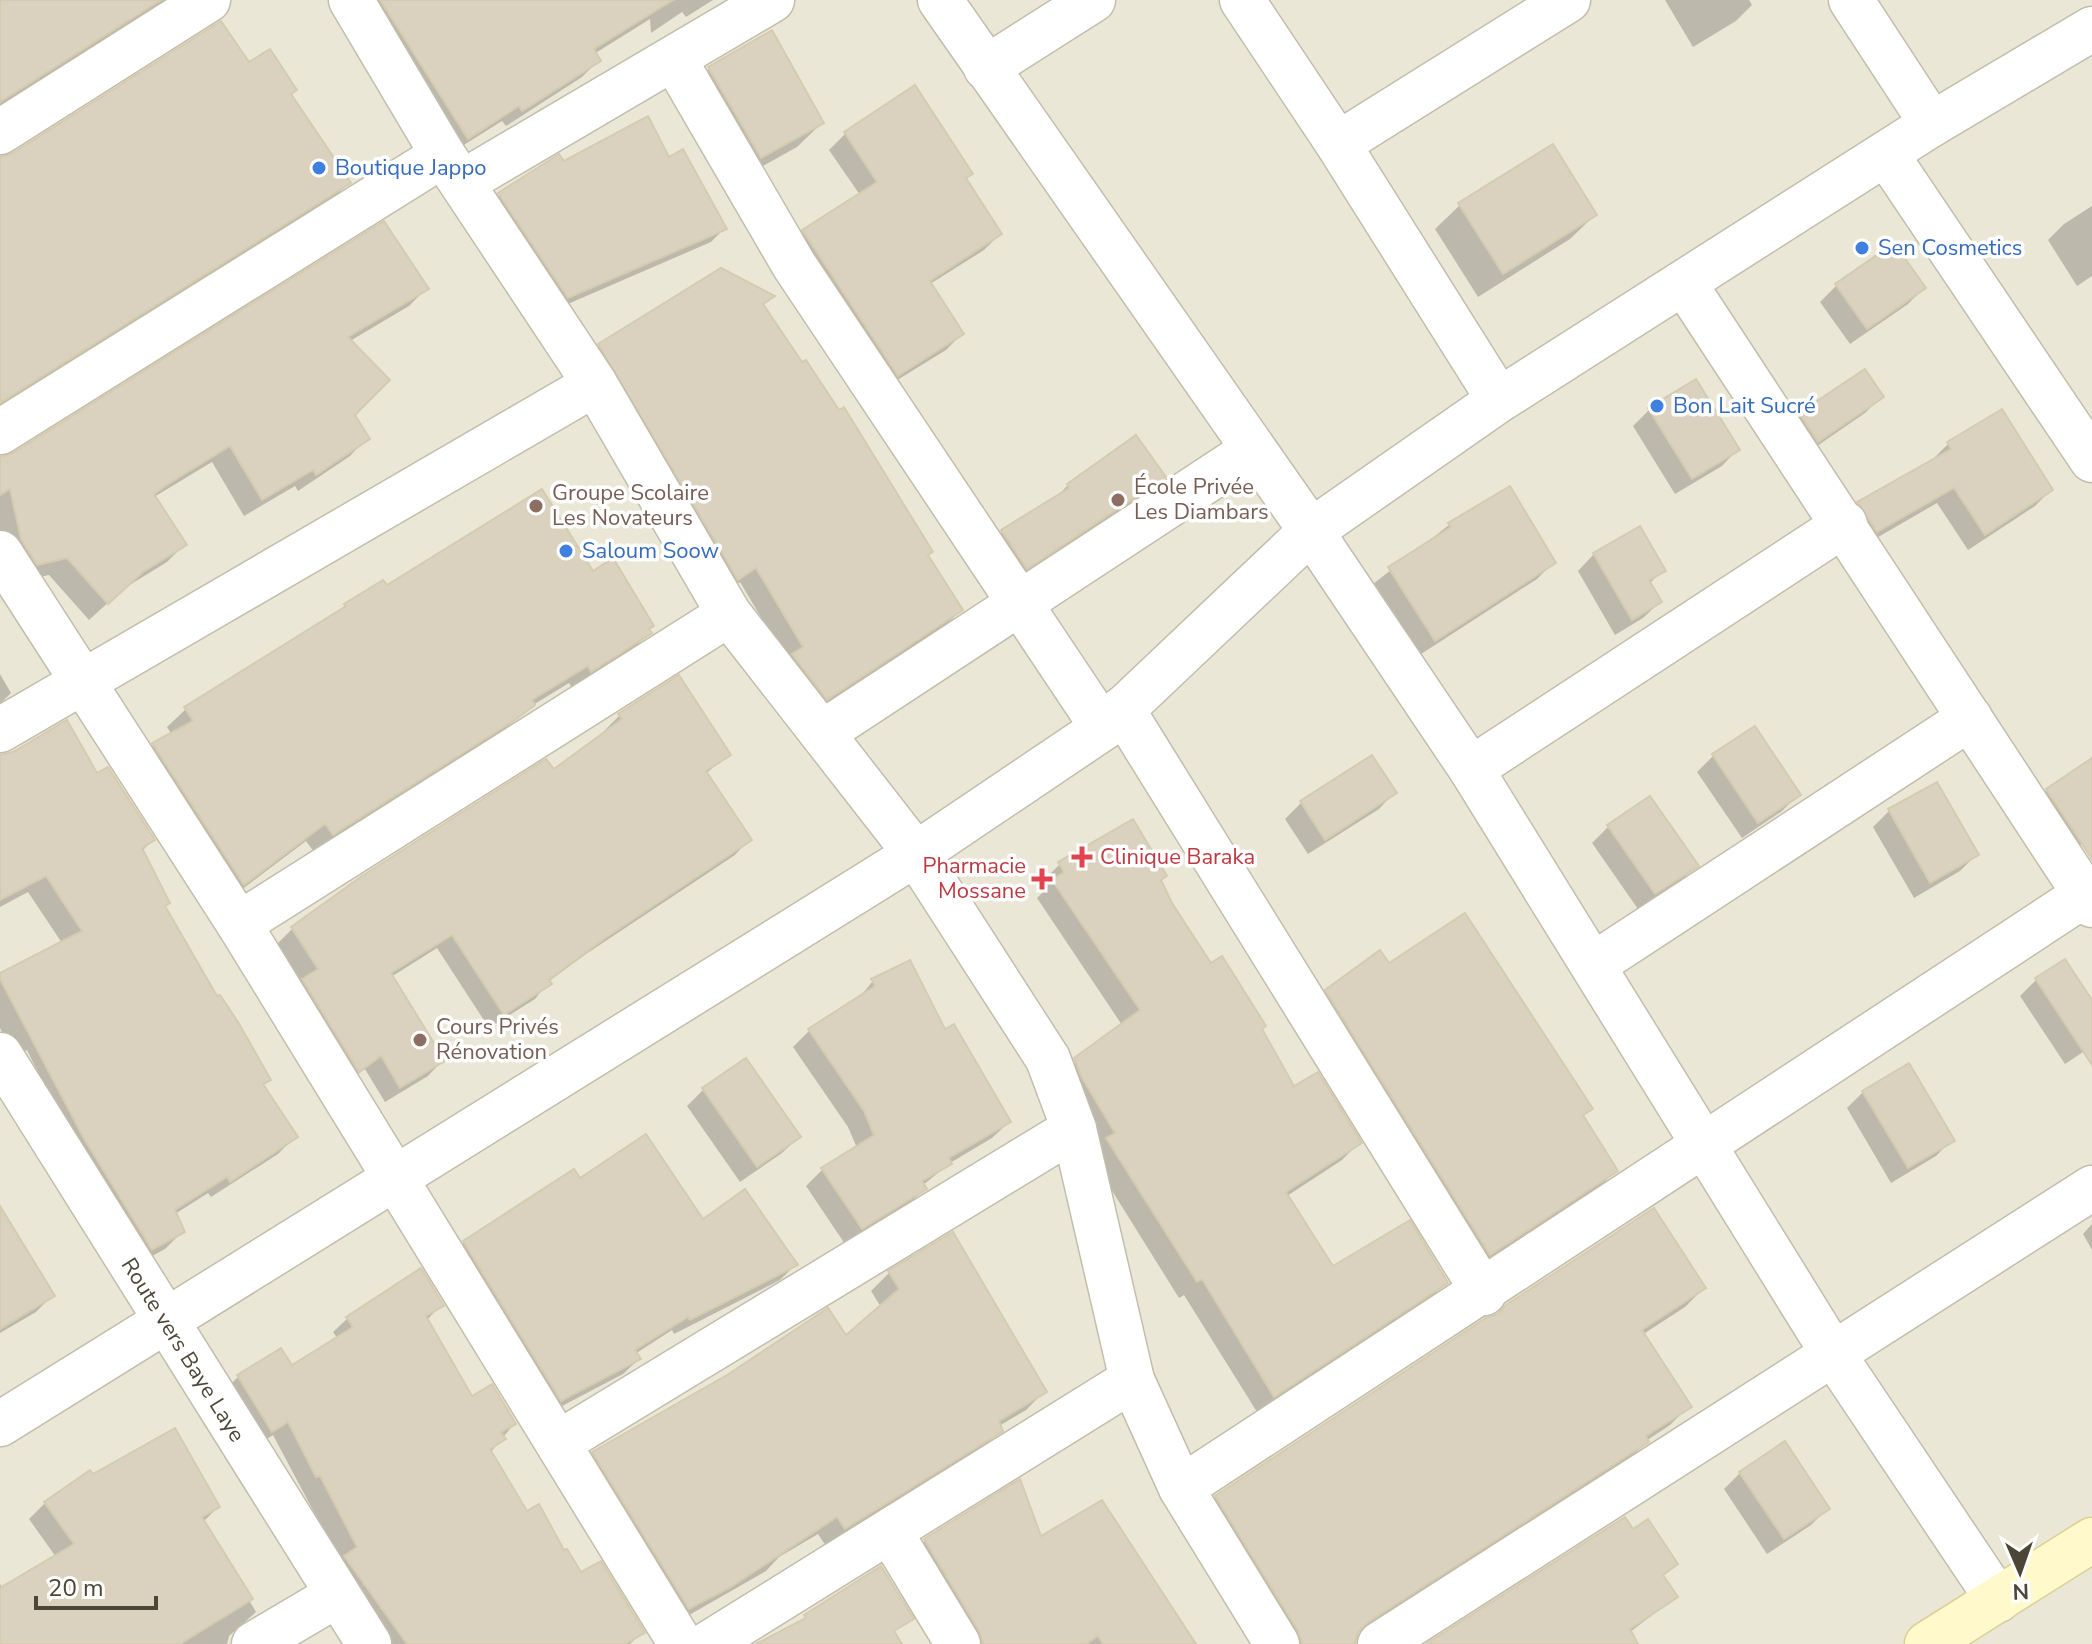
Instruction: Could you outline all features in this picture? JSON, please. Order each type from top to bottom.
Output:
[{"type":"main road","points":[[1927,1644],[2092,1540]]},
{"type":"street","points":[[0,132],[208,0]]},
{"type":"street","points":[[351,0],[453,169],[595,384],[729,614],[916,854],[1048,1059],[1074,1129],[1132,1380],[1181,1488],[1277,1644]]},
{"type":"street","points":[[0,432],[453,169],[674,59],[772,0]]},
{"type":"street","points":[[940,0],[1311,531],[1471,769],[1832,1352],[1998,1600]]},
{"type":"street","points":[[986,68],[1093,0]]},
{"type":"street","points":[[1242,0],[1338,144],[1499,400]]},
{"type":"street","points":[[1338,144],[1568,0]]},
{"type":"street","points":[[1851,0],[1932,124]]},
{"type":"street","points":[[0,1424],[393,1176],[916,854],[1113,719],[1311,531],[1499,400],[1932,124],[2092,29]]},
{"type":"street","points":[[674,59],[794,265],[1018,606],[1113,719],[1484,1293]]},
{"type":"street","points":[[1886,154],[2092,460]]},
{"type":"street","points":[[1181,1488],[1484,1293],[1705,1143],[2090,896],[1684,283]]},
{"type":"street","points":[[0,730],[595,384]]},
{"type":"street","points":[[822,733],[1253,450]]},
{"type":"street","points":[[1471,769],[1845,524]]},
{"type":"street","points":[[0,553],[239,924],[560,1442],[681,1644]]},
{"type":"street","points":[[239,924],[729,614]]},
{"type":"street","points":[[1593,965],[1970,718]]},
{"type":"street","name":"Route vers Baye Laye","points":[[3,1066],[369,1644]]},
{"type":"street","points":[[560,1442],[1074,1129]]},
{"type":"street","points":[[1380,1644],[2092,1188]]},
{"type":"street","points":[[708,1644],[1132,1380]]},
{"type":"street","points":[[890,1532],[958,1644]]},
{"type":"street","points":[[254,1644],[337,1595]]},
{"type":"shaded area","points":[[0,0],[2092,0],[2092,1644],[0,1644]]},
{"type":"building","points":[[0,0],[161,0],[0,102]]},
{"type":"building","points":[[380,0],[673,0],[594,49],[601,61],[522,111],[519,106],[468,139]]},
{"type":"building","points":[[221,21],[249,62],[270,49],[297,90],[291,94],[351,183],[0,403],[0,157],[13,153]]},
{"type":"building","points":[[772,30],[824,123],[761,158],[708,67]]},
{"type":"building","points":[[915,85],[973,174],[966,178],[1002,234],[930,281],[964,334],[898,376],[802,230],[877,182],[844,132]]},
{"type":"building","points":[[648,116],[669,157],[683,149],[727,229],[568,298],[498,193],[559,154],[564,161]]},
{"type":"building","points":[[1553,144],[1597,215],[1503,274],[1458,203]]},
{"type":"building","points":[[384,221],[429,289],[348,337],[390,380],[355,415],[370,439],[316,475],[313,470],[262,500],[230,446],[170,483],[154,494],[187,545],[143,572],[108,604],[67,558],[37,565],[21,539],[10,489],[0,495],[0,457],[13,453]]},
{"type":"building","points":[[1894,243],[1926,288],[1867,329],[1835,284]]},
{"type":"building","points":[[721,268],[775,296],[763,304],[839,410],[844,407],[933,552],[928,555],[963,610],[827,700],[792,654],[803,647],[756,568],[738,580],[598,344]]},
{"type":"building","points":[[1865,369],[1884,397],[1818,442],[1799,413]]},
{"type":"building","points":[[1696,379],[1740,450],[1692,479],[1648,408]]},
{"type":"building","points":[[2002,409],[2053,490],[1985,535],[1954,488],[1877,532],[1857,502],[1951,449],[1947,442]]},
{"type":"building","points":[[1136,435],[1166,477],[1027,569],[1001,530],[1069,488],[1067,484]]},
{"type":"building","points":[[1510,486],[1556,563],[1435,641],[1388,567],[1451,527],[1448,523]]},
{"type":"building","points":[[542,489],[593,571],[613,558],[654,626],[649,629],[652,633],[591,672],[588,666],[532,700],[535,705],[515,720],[333,835],[325,824],[244,885],[152,743],[193,721],[184,707],[383,580],[387,585]]},
{"type":"building","points":[[1640,526],[1666,571],[1649,580],[1662,602],[1632,620],[1593,553]]},
{"type":"building","points":[[679,675],[731,755],[706,771],[752,840],[604,939],[549,980],[552,984],[504,1015],[452,935],[391,973],[445,1061],[400,1088],[381,1056],[359,1072],[302,979],[318,969],[291,927],[362,876],[546,759],[554,769],[622,719],[618,714]]},
{"type":"building","points":[[67,720],[97,773],[108,767],[155,840],[142,848],[170,903],[165,906],[217,996],[220,995],[238,1022],[271,1080],[263,1084],[298,1137],[230,1182],[227,1177],[175,1210],[185,1232],[152,1250],[83,1137],[0,979],[0,973],[82,931],[46,876],[0,900],[0,755],[13,752]]},
{"type":"building","points":[[1755,726],[1801,795],[1758,823],[1712,754]]},
{"type":"building","points":[[1372,755],[1397,793],[1325,840],[1300,801]]},
{"type":"building","points":[[2092,758],[2092,859],[2046,789]]},
{"type":"building","points":[[1937,782],[1979,855],[1930,883],[1888,809]]},
{"type":"building","points":[[1650,796],[1699,866],[1655,894],[1607,825]]},
{"type":"building","points":[[1133,819],[1167,876],[1161,880],[1172,903],[1211,963],[1222,956],[1266,1026],[1262,1029],[1294,1086],[1318,1072],[1362,1143],[1286,1192],[1333,1266],[1410,1220],[1448,1283],[1274,1397],[1202,1279],[1197,1282],[1106,1138],[1115,1133],[1082,1078],[1074,1058],[1140,1010],[1052,880],[1064,872],[1058,862]]},
{"type":"building","points":[[1465,913],[1593,1109],[1583,1115],[1618,1171],[1490,1255],[1325,990],[1380,950],[1389,963]]},
{"type":"building","points":[[2065,959],[2092,1000],[2092,1065],[2035,978]]},
{"type":"building","points":[[910,960],[945,1029],[954,1024],[1011,1122],[949,1158],[952,1164],[922,1181],[927,1189],[862,1229],[821,1168],[874,1135],[864,1111],[808,1029],[875,986],[871,979]]},
{"type":"building","points":[[746,1058],[801,1137],[757,1167],[702,1088]]},
{"type":"building","points":[[1909,1063],[1955,1141],[1908,1168],[1862,1091]]},
{"type":"building","points":[[646,1134],[703,1219],[745,1189],[798,1265],[690,1320],[688,1317],[635,1350],[641,1359],[561,1401],[463,1241],[574,1169],[580,1178]]},
{"type":"building","points":[[0,1206],[55,1296],[0,1329]]},
{"type":"building","points":[[1654,1208],[1706,1288],[1642,1330],[1692,1407],[1646,1436],[1649,1442],[1367,1623],[1358,1632],[1355,1644],[1302,1644],[1298,1631],[1215,1496],[1486,1318],[1498,1314],[1506,1305]]},
{"type":"building","points":[[953,1232],[1047,1392],[999,1421],[1003,1431],[845,1529],[837,1517],[731,1587],[689,1609],[592,1452],[727,1375],[828,1308],[846,1335],[899,1289],[888,1271]]},
{"type":"building","points":[[421,1268],[444,1306],[426,1316],[472,1396],[492,1384],[516,1424],[501,1432],[506,1439],[490,1449],[527,1511],[539,1504],[564,1550],[567,1549],[581,1572],[601,1561],[645,1633],[625,1644],[407,1644],[344,1556],[357,1547],[320,1476],[316,1477],[288,1422],[272,1432],[237,1375],[281,1348],[292,1365],[353,1327],[346,1317]]},
{"type":"building","points":[[175,1428],[220,1507],[202,1517],[253,1599],[180,1644],[0,1644],[0,1588],[74,1544],[44,1502],[90,1470],[93,1474]]},
{"type":"building","points":[[1785,1441],[1830,1509],[1784,1539],[1739,1472]]},
{"type":"building","points":[[1020,1479],[1041,1536],[1102,1500],[1196,1644],[1103,1644],[1098,1636],[1086,1644],[983,1644],[979,1631],[924,1539]]},
{"type":"building","points":[[1625,1517],[1633,1529],[1648,1519],[1678,1564],[1663,1575],[1678,1597],[1630,1629],[1638,1644],[1426,1644]]},
{"type":"building","points":[[881,1566],[914,1619],[894,1631],[902,1644],[756,1644],[806,1618],[804,1615]]},
{"type":"place","name":"Boutique Jappo","points":[[319,168]]},
{"type":"place","name":"Sen Cosmetics","points":[[1862,248]]},
{"type":"place","name":"Bon Lait Sucré","points":[[1657,406]]},
{"type":"place","name":"École Privée Les Diambars","points":[[1118,500]]},
{"type":"place","name":"Groupe Scolaire Les Novateurs","points":[[536,506]]},
{"type":"place","name":"Saloum Soow","points":[[566,551]]},
{"type":"place","name":"Clinique Baraka","points":[[1082,857]]},
{"type":"place","name":"Pharmacie Mossane","points":[[1042,879]]},
{"type":"place","name":"Cours Privés Rénovation","points":[[420,1040]]}]
